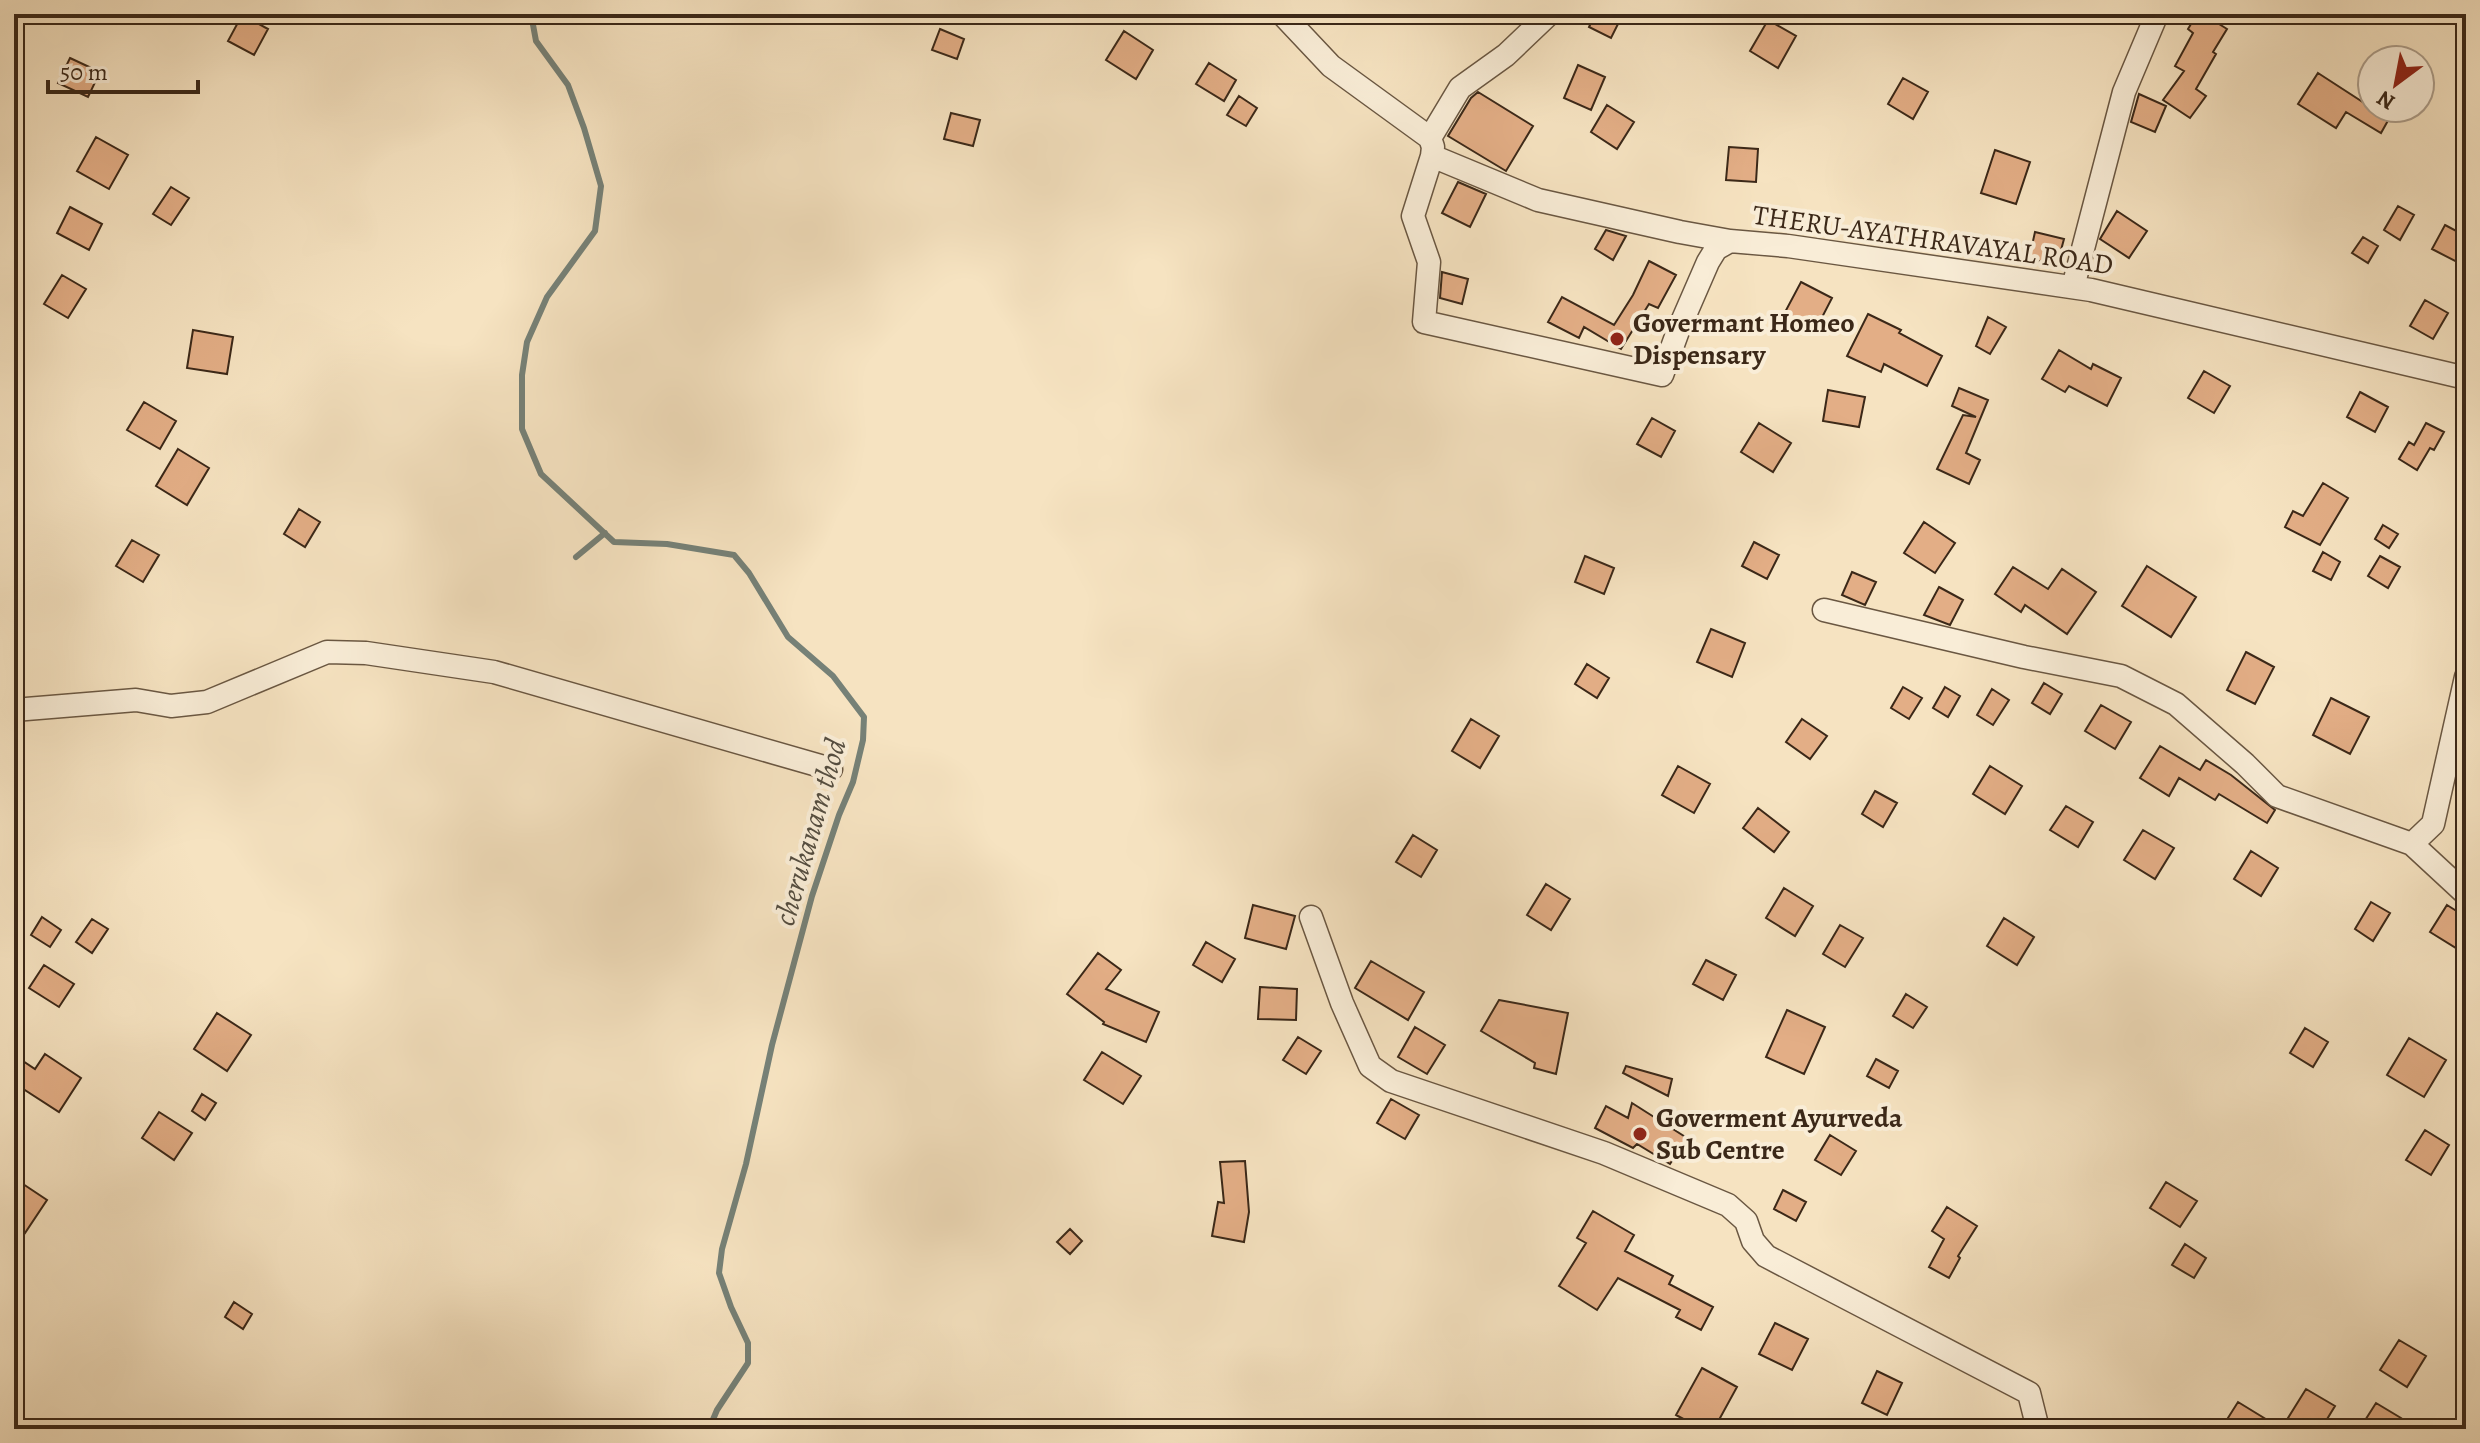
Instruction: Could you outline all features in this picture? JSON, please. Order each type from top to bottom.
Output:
[{"type":"street","points":[[1282,14],[1331,66],[1431,147],[1538,200],[1730,241]]},
{"type":"street","points":[[1431,147],[1460,88],[1506,55],[1549,14]]},
{"type":"street","points":[[2073,287],[2124,92],[2157,14]]},
{"type":"street","name":"THERU-AYATHRAVAYAL ROAD","points":[[1431,147],[1413,216],[1429,262],[1424,322],[1662,375],[1708,262],[1716,249],[1730,241],[1788,246],[2073,287],[2466,378]]},
{"type":"street","points":[[1824,610],[2024,657],[2121,676],[2176,704],[2277,796],[2412,844],[2466,894]]},
{"type":"street","points":[[14,710],[136,700],[171,706],[207,702],[327,652],[366,653],[494,672],[831,769]]},
{"type":"street","points":[[2412,844],[2433,824],[2466,677]]},
{"type":"street","points":[[1311,917],[1342,1003],[1370,1066],[1391,1081],[1604,1153],[1728,1205],[1746,1221],[1753,1241],[1766,1256],[2029,1393],[2038,1429]]},
{"type":"building","points":[[1595,14],[1623,14],[1611,38],[1589,27]]},
{"type":"building","points":[[2197,14],[2203,14],[2227,29],[2196,89],[2206,96],[2190,118],[2163,100],[2184,71],[2175,66],[2193,33],[2188,29]]},
{"type":"building","points":[[242,15],[268,29],[254,55],[228,41]]},
{"type":"building","points":[[1768,20],[1796,36],[1778,68],[1750,51]]},
{"type":"building","points":[[940,29],[964,39],[957,59],[932,50]]},
{"type":"building","points":[[1124,31],[1153,50],[1136,79],[1106,60]]},
{"type":"building","points":[[70,58],[100,72],[88,97],[58,83]]},
{"type":"building","points":[[1209,63],[1236,80],[1224,101],[1196,84]]},
{"type":"building","points":[[1578,65],[1605,77],[1591,110],[1564,98]]},
{"type":"building","points":[[2318,73],[2356,98],[2356,118],[2346,112],[2336,128],[2298,104]]},
{"type":"building","points":[[1903,78],[1928,92],[1913,119],[1888,104]]},
{"type":"building","points":[[1478,92],[1533,126],[1506,171],[1448,136],[1471,98]]},
{"type":"building","points":[[2139,94],[2166,106],[2155,132],[2131,122]]},
{"type":"building","points":[[1239,96],[1257,108],[1246,126],[1227,115]]},
{"type":"building","points":[[1607,105],[1634,122],[1617,149],[1591,132]]},
{"type":"building","points":[[951,113],[980,120],[973,146],[944,139]]},
{"type":"building","points":[[2366,124],[2386,124],[2381,133]]},
{"type":"building","points":[[96,137],[128,155],[109,189],[77,171]]},
{"type":"building","points":[[1729,147],[1758,149],[1756,182],[1726,180]]},
{"type":"building","points":[[1995,150],[2030,162],[2016,204],[1981,193]]},
{"type":"building","points":[[1458,182],[1486,194],[1470,227],[1442,213]]},
{"type":"building","points":[[171,187],[189,198],[171,225],[153,214]]},
{"type":"building","points":[[2398,206],[2414,215],[2400,240],[2384,230]]},
{"type":"building","points":[[70,207],[102,224],[89,250],[57,233]]},
{"type":"building","points":[[2117,211],[2147,231],[2129,258],[2100,239]]},
{"type":"building","points":[[2445,225],[2466,236],[2466,250],[2459,263],[2432,249]]},
{"type":"building","points":[[1606,230],[1626,236],[1613,260],[1595,249]]},
{"type":"building","points":[[2035,232],[2064,239],[2057,265],[2029,259]]},
{"type":"building","points":[[2363,237],[2378,246],[2368,263],[2352,253]]},
{"type":"building","points":[[1649,261],[1676,275],[1658,308],[1649,304],[1621,349],[1584,327],[1579,338],[1548,322],[1562,297],[1614,325]]},
{"type":"building","points":[[1442,272],[1468,279],[1462,304],[1440,298]]},
{"type":"building","points":[[62,275],[86,289],[68,318],[44,304]]},
{"type":"building","points":[[1801,282],[1832,298],[1815,331],[1784,314]]},
{"type":"building","points":[[2425,300],[2448,313],[2433,339],[2410,326]]},
{"type":"building","points":[[1868,314],[1942,356],[1927,386],[1884,364],[1881,372],[1847,356]]},
{"type":"building","points":[[1988,317],[2006,327],[1990,354],[1976,346]]},
{"type":"building","points":[[193,330],[233,337],[227,374],[187,368]]},
{"type":"building","points":[[2059,350],[2091,369],[2093,364],[2121,378],[2107,406],[2069,386],[2065,392],[2042,379]]},
{"type":"building","points":[[2204,371],[2230,386],[2214,413],[2188,398]]},
{"type":"building","points":[[1959,388],[1988,400],[1966,453],[1980,460],[1969,484],[1937,469],[1963,415],[1976,417],[1952,406]]},
{"type":"building","points":[[1828,390],[1865,397],[1859,427],[1823,421]]},
{"type":"building","points":[[2360,392],[2388,407],[2375,432],[2347,417]]},
{"type":"building","points":[[144,402],[176,421],[160,449],[127,430]]},
{"type":"building","points":[[1652,418],[1675,431],[1661,457],[1637,444]]},
{"type":"building","points":[[1759,423],[1791,443],[1773,472],[1741,452]]},
{"type":"building","points":[[2426,423],[2444,432],[2417,470],[2399,459],[2409,442],[2414,445]]},
{"type":"building","points":[[178,449],[209,468],[187,505],[156,486]]},
{"type":"building","points":[[2323,483],[2348,498],[2320,545],[2285,527],[2293,511],[2303,516]]},
{"type":"building","points":[[299,509],[320,522],[305,547],[284,534]]},
{"type":"building","points":[[1924,522],[1955,543],[1935,573],[1904,553]]},
{"type":"building","points":[[2383,525],[2398,534],[2389,548],[2375,539]]},
{"type":"building","points":[[132,540],[159,555],[143,582],[116,566]]},
{"type":"building","points":[[1754,542],[1779,555],[1767,579],[1742,566]]},
{"type":"building","points":[[2323,552],[2340,562],[2331,580],[2313,571]]},
{"type":"building","points":[[1585,556],[1614,568],[1604,594],[1575,582]]},
{"type":"building","points":[[2380,556],[2400,567],[2388,588],[2368,576]]},
{"type":"building","points":[[2147,566],[2196,597],[2171,637],[2122,606]]},
{"type":"building","points":[[2013,567],[2048,589],[2062,569],[2096,592],[2067,634],[2025,605],[2021,612],[1995,594]]},
{"type":"building","points":[[1852,572],[1876,582],[1865,605],[1842,595]]},
{"type":"building","points":[[1939,587],[1963,600],[1950,625],[1924,615]]},
{"type":"building","points":[[1711,629],[1745,643],[1732,677],[1697,662]]},
{"type":"building","points":[[2246,652],[2274,667],[2255,704],[2227,690]]},
{"type":"building","points":[[1587,664],[1609,678],[1597,698],[1575,684]]},
{"type":"building","points":[[2044,683],[2062,694],[2050,714],[2032,703]]},
{"type":"building","points":[[1903,687],[1922,698],[1909,719],[1891,708]]},
{"type":"building","points":[[1945,687],[1960,696],[1948,717],[1933,708]]},
{"type":"building","points":[[1992,689],[2009,700],[1993,725],[1977,715]]},
{"type":"building","points":[[2331,698],[2369,717],[2350,754],[2313,735]]},
{"type":"building","points":[[2101,705],[2131,722],[2115,749],[2085,731]]},
{"type":"building","points":[[1471,719],[1499,736],[1480,768],[1452,751]]},
{"type":"building","points":[[1802,719],[1827,736],[1810,759],[1786,742]]},
{"type":"building","points":[[2160,746],[2200,770],[2206,760],[2231,775],[2275,810],[2267,823],[2219,794],[2215,800],[2179,778],[2169,796],[2140,778]]},
{"type":"building","points":[[1678,766],[1710,784],[1694,813],[1662,795]]},
{"type":"building","points":[[1990,766],[2022,786],[2005,814],[1973,794]]},
{"type":"building","points":[[1875,791],[1897,803],[1883,827],[1862,814]]},
{"type":"building","points":[[2066,806],[2093,822],[2078,847],[2050,830]]},
{"type":"building","points":[[1758,808],[1789,832],[1774,852],[1743,828]]},
{"type":"building","points":[[2143,830],[2174,848],[2155,879],[2124,860]]},
{"type":"building","points":[[1413,835],[1437,850],[1421,877],[1396,862]]},
{"type":"building","points":[[2251,851],[2278,868],[2261,896],[2234,879]]},
{"type":"building","points":[[1546,884],[1570,899],[1551,930],[1527,915]]},
{"type":"building","points":[[1784,888],[1813,906],[1795,936],[1766,918]]},
{"type":"building","points":[[2371,902],[2390,913],[2373,941],[2355,929]]},
{"type":"building","points":[[1253,905],[1295,916],[1286,949],[1245,938]]},
{"type":"building","points":[[2447,905],[2466,917],[2466,931],[2456,948],[2430,932]]},
{"type":"building","points":[[42,917],[61,930],[50,947],[31,935]]},
{"type":"building","points":[[2004,918],[2034,937],[2017,965],[1987,946]]},
{"type":"building","points":[[92,919],[108,929],[92,953],[76,942]]},
{"type":"building","points":[[1840,925],[1863,938],[1845,967],[1823,954]]},
{"type":"building","points":[[1206,942],[1235,959],[1222,982],[1193,965]]},
{"type":"building","points":[[1098,953],[1121,970],[1106,989],[1159,1012],[1146,1042],[1103,1024],[1067,994]]},
{"type":"building","points":[[1706,960],[1736,975],[1723,1000],[1693,984]]},
{"type":"building","points":[[1371,961],[1424,992],[1408,1020],[1355,988]]},
{"type":"building","points":[[44,965],[74,984],[59,1007],[29,988]]},
{"type":"building","points":[[1260,987],[1297,989],[1296,1020],[1258,1019]]},
{"type":"building","points":[[1906,994],[1927,1007],[1913,1028],[1893,1016]]},
{"type":"building","points":[[1499,1000],[1568,1013],[1556,1074],[1534,1068],[1535,1063],[1481,1031]]},
{"type":"building","points":[[1787,1010],[1825,1027],[1804,1074],[1766,1057]]},
{"type":"building","points":[[217,1013],[251,1035],[227,1071],[194,1049]]},
{"type":"building","points":[[1415,1027],[1445,1045],[1427,1074],[1398,1057]]},
{"type":"building","points":[[2305,1028],[2328,1042],[2313,1067],[2290,1053]]},
{"type":"building","points":[[1298,1037],[1321,1051],[1306,1074],[1283,1060]]},
{"type":"building","points":[[2409,1038],[2446,1060],[2424,1097],[2387,1075]]},
{"type":"building","points":[[1102,1052],[1141,1076],[1123,1104],[1084,1080]]},
{"type":"building","points":[[45,1054],[81,1078],[59,1112],[14,1083],[14,1055],[35,1069]]},
{"type":"building","points":[[1876,1059],[1898,1071],[1889,1088],[1867,1076]]},
{"type":"building","points":[[1626,1066],[1672,1079],[1668,1096],[1623,1073]]},
{"type":"building","points":[[202,1094],[216,1103],[205,1120],[192,1111]]},
{"type":"building","points":[[1391,1099],[1419,1115],[1405,1139],[1377,1123]]},
{"type":"building","points":[[1632,1103],[1687,1138],[1670,1164],[1637,1144],[1633,1148],[1595,1128],[1606,1106],[1628,1118]]},
{"type":"building","points":[[159,1112],[192,1133],[174,1160],[142,1138]]},
{"type":"building","points":[[2425,1130],[2449,1145],[2431,1175],[2406,1160]]},
{"type":"building","points":[[1830,1135],[1856,1151],[1841,1175],[1815,1160]]},
{"type":"building","points":[[1245,1161],[1249,1212],[1244,1242],[1212,1236],[1218,1202],[1224,1203],[1220,1162]]},
{"type":"building","points":[[20,1182],[47,1200],[25,1233],[14,1225],[14,1190]]},
{"type":"building","points":[[2166,1182],[2197,1201],[2180,1227],[2150,1208]]},
{"type":"building","points":[[1783,1190],[1806,1202],[1796,1221],[1774,1209]]},
{"type":"building","points":[[1947,1207],[1977,1226],[1958,1256],[1960,1258],[1949,1278],[1929,1267],[1944,1239],[1932,1231]]},
{"type":"building","points":[[1593,1211],[1634,1235],[1625,1251],[1673,1276],[1669,1284],[1713,1307],[1701,1330],[1676,1317],[1680,1310],[1618,1278],[1597,1310],[1559,1286],[1586,1243],[1577,1238]]},
{"type":"building","points":[[1070,1229],[1082,1241],[1070,1254],[1057,1242]]},
{"type":"building","points":[[2185,1244],[2206,1258],[2194,1278],[2172,1265]]},
{"type":"building","points":[[234,1302],[252,1314],[243,1329],[225,1317]]},
{"type":"building","points":[[1775,1323],[1808,1339],[1792,1370],[1759,1354]]},
{"type":"building","points":[[2399,1340],[2426,1356],[2407,1387],[2380,1370]]},
{"type":"building","points":[[1702,1368],[1737,1387],[1714,1429],[1702,1429],[1676,1415]]},
{"type":"building","points":[[1877,1371],[1902,1383],[1887,1415],[1862,1403]]},
{"type":"building","points":[[2306,1389],[2335,1406],[2321,1429],[2306,1429],[2288,1418]]},
{"type":"building","points":[[2238,1402],[2282,1429],[2221,1429]]},
{"type":"building","points":[[2376,1403],[2401,1418],[2394,1429],[2376,1429],[2364,1422]]},
{"type":"waterway","name":"cherukanam thod","points":[[531,14],[536,41],[568,85],[601,186],[595,231],[547,297],[527,342],[522,375],[522,429],[541,474],[614,542],[667,544],[734,555],[749,573],[788,637],[833,676],[864,717],[863,740],[853,782],[812,896],[722,1249],[719,1273],[748,1343],[748,1363],[717,1410],[709,1429]]},
{"type":"waterway","points":[[576,557],[605,533]]},
{"type":"place","name":"Govermant Homeo Dispensary","points":[[1617,339]]},
{"type":"place","name":"Goverment Ayurveda Sub Centre","points":[[1640,1134]]}]
